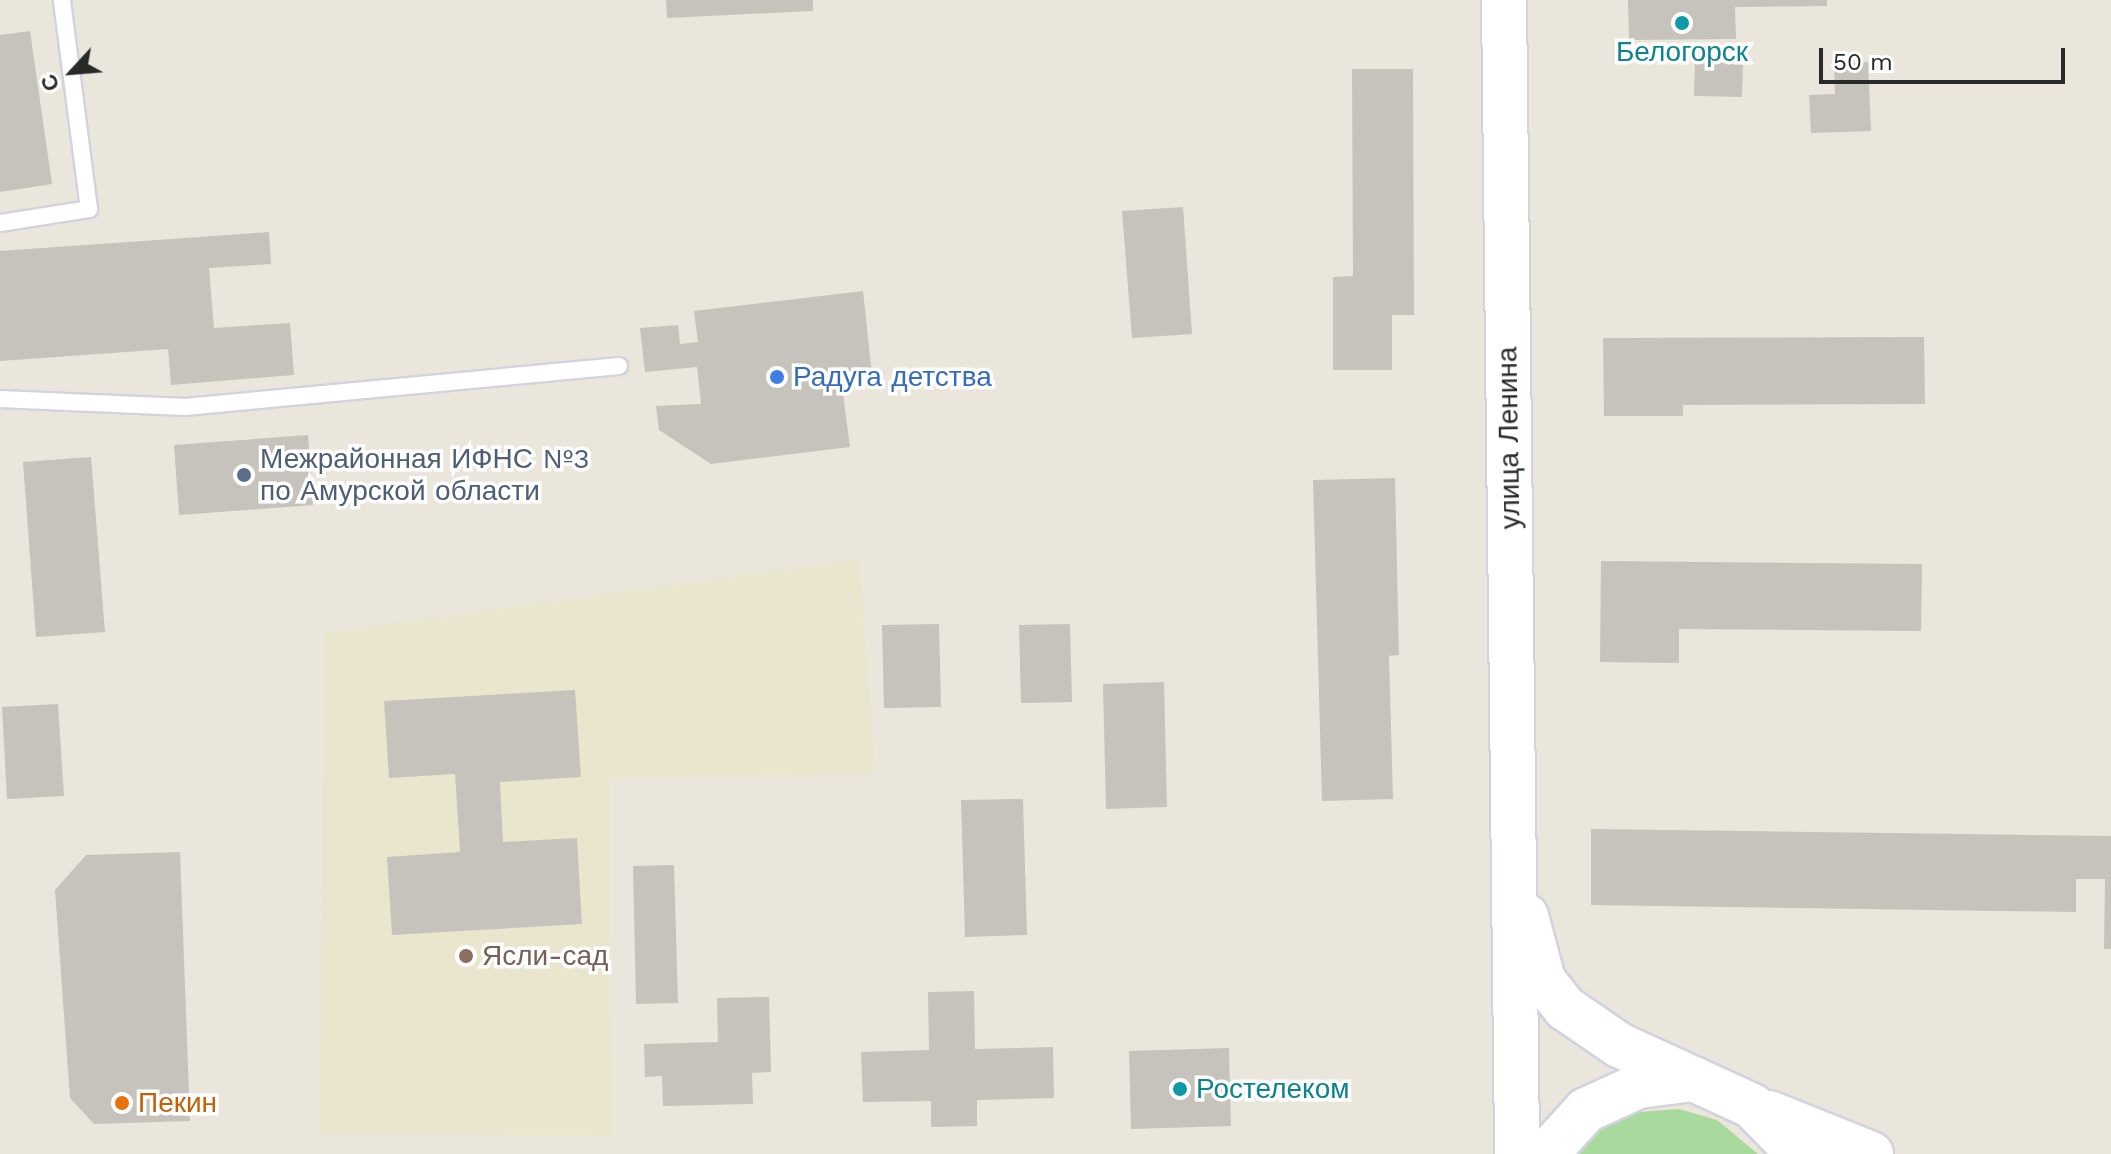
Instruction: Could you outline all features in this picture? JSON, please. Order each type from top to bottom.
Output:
[{"type":"street","name":"улица Ленина","points":[[1504,0],[1514,876],[1510,994],[1517,1154]]},
{"type":"street","name":"улица Ленина","points":[[1514,876],[1543,980],[1565,1008],[1619,1045],[1752,1106],[1871,1154]]},
{"type":"street","points":[[1546,1154],[1586,1110],[1639,1086],[1694,1079]]},
{"type":"street","points":[[1752,1106],[1799,1154]]},
{"type":"lane","points":[[0,223],[89,209],[62,0]]},
{"type":"lane","points":[[0,399],[185,407],[619,366]]},
{"type":"shaded area","name":"Ясли-сад","points":[[859,559],[875,774],[609,778],[611,1136],[321,1134],[324,633]]},
{"type":"green space","points":[[1679,1109],[1717,1120],[1758,1154],[1575,1154],[1604,1127],[1640,1112]]},
{"type":"building","points":[[666,0],[813,0],[813,11],[667,18]]},
{"type":"building","name":"Белогорск","points":[[1628,0],[1827,0],[1827,6],[1735,7],[1736,39],[1629,40]]},
{"type":"building","points":[[30,31],[52,184],[0,192],[0,35]]},
{"type":"building","points":[[1695,62],[1743,63],[1742,97],[1694,96]]},
{"type":"building","points":[[1868,62],[1871,131],[1811,133],[1809,95],[1835,94],[1834,63]]},
{"type":"building","points":[[1352,69],[1413,69],[1414,315],[1392,315],[1392,370],[1333,370],[1333,277],[1353,276]]},
{"type":"building","points":[[1183,207],[1192,334],[1132,338],[1122,211]]},
{"type":"building","points":[[269,232],[271,264],[209,268],[214,328],[290,323],[294,375],[171,385],[168,349],[0,361],[0,251]]},
{"type":"building","name":"Радуга детства","points":[[863,291],[872,375],[841,379],[850,447],[711,464],[659,430],[656,406],[701,404],[697,367],[645,372],[640,328],[678,325],[680,344],[698,342],[694,311]]},
{"type":"building","points":[[1924,337],[1925,404],[1683,405],[1683,416],[1604,416],[1603,338]]},
{"type":"building","name":"Межрайонная ИФНС №3 по Амурской области","points":[[308,435],[313,505],[179,515],[174,445]]},
{"type":"building","points":[[91,457],[105,632],[36,637],[23,462]]},
{"type":"building","points":[[1395,478],[1399,655],[1389,656],[1393,799],[1322,801],[1313,480]]},
{"type":"building","points":[[1601,561],[1922,564],[1921,631],[1679,629],[1679,663],[1600,662]]},
{"type":"building","points":[[939,624],[941,707],[884,708],[882,625]]},
{"type":"building","points":[[1070,624],[1072,702],[1021,703],[1019,625]]},
{"type":"building","points":[[1164,682],[1167,807],[1106,809],[1103,684]]},
{"type":"building","points":[[575,690],[581,777],[500,782],[503,842],[577,838],[582,924],[392,935],[387,857],[460,852],[455,774],[389,778],[384,701]]},
{"type":"building","points":[[58,704],[64,796],[7,799],[2,707]]},
{"type":"building","points":[[1023,799],[1027,935],[965,937],[961,800]]},
{"type":"building","points":[[1591,829],[2111,836],[2111,949],[2104,949],[2105,879],[2076,879],[2076,912],[1591,905]]},
{"type":"building","points":[[180,852],[190,1121],[94,1124],[70,1098],[55,890],[86,855]]},
{"type":"building","points":[[674,865],[678,1003],[636,1004],[633,866]]},
{"type":"building","points":[[974,991],[975,1049],[1053,1047],[1054,1098],[977,1100],[977,1126],[931,1127],[931,1101],[863,1102],[861,1052],[929,1050],[928,992]]},
{"type":"building","points":[[769,997],[771,1072],[752,1073],[753,1104],[663,1106],[662,1076],[645,1077],[644,1044],[718,1042],[717,998]]},
{"type":"building","name":"Ростелеком","points":[[1229,1048],[1231,1126],[1131,1129],[1129,1051]]},
{"type":"place","name":"Белогорск","points":[[1682,23]]},
{"type":"place","name":"Радуга детства","points":[[777,377]]},
{"type":"place","name":"Межрайонная ИФНС №3 по Амурской области","points":[[244,475]]},
{"type":"place","name":"Ясли-сад","points":[[466,956]]},
{"type":"place","name":"Ростелеком","points":[[1180,1089]]},
{"type":"place","name":"Пекин","points":[[122,1103]]}]
